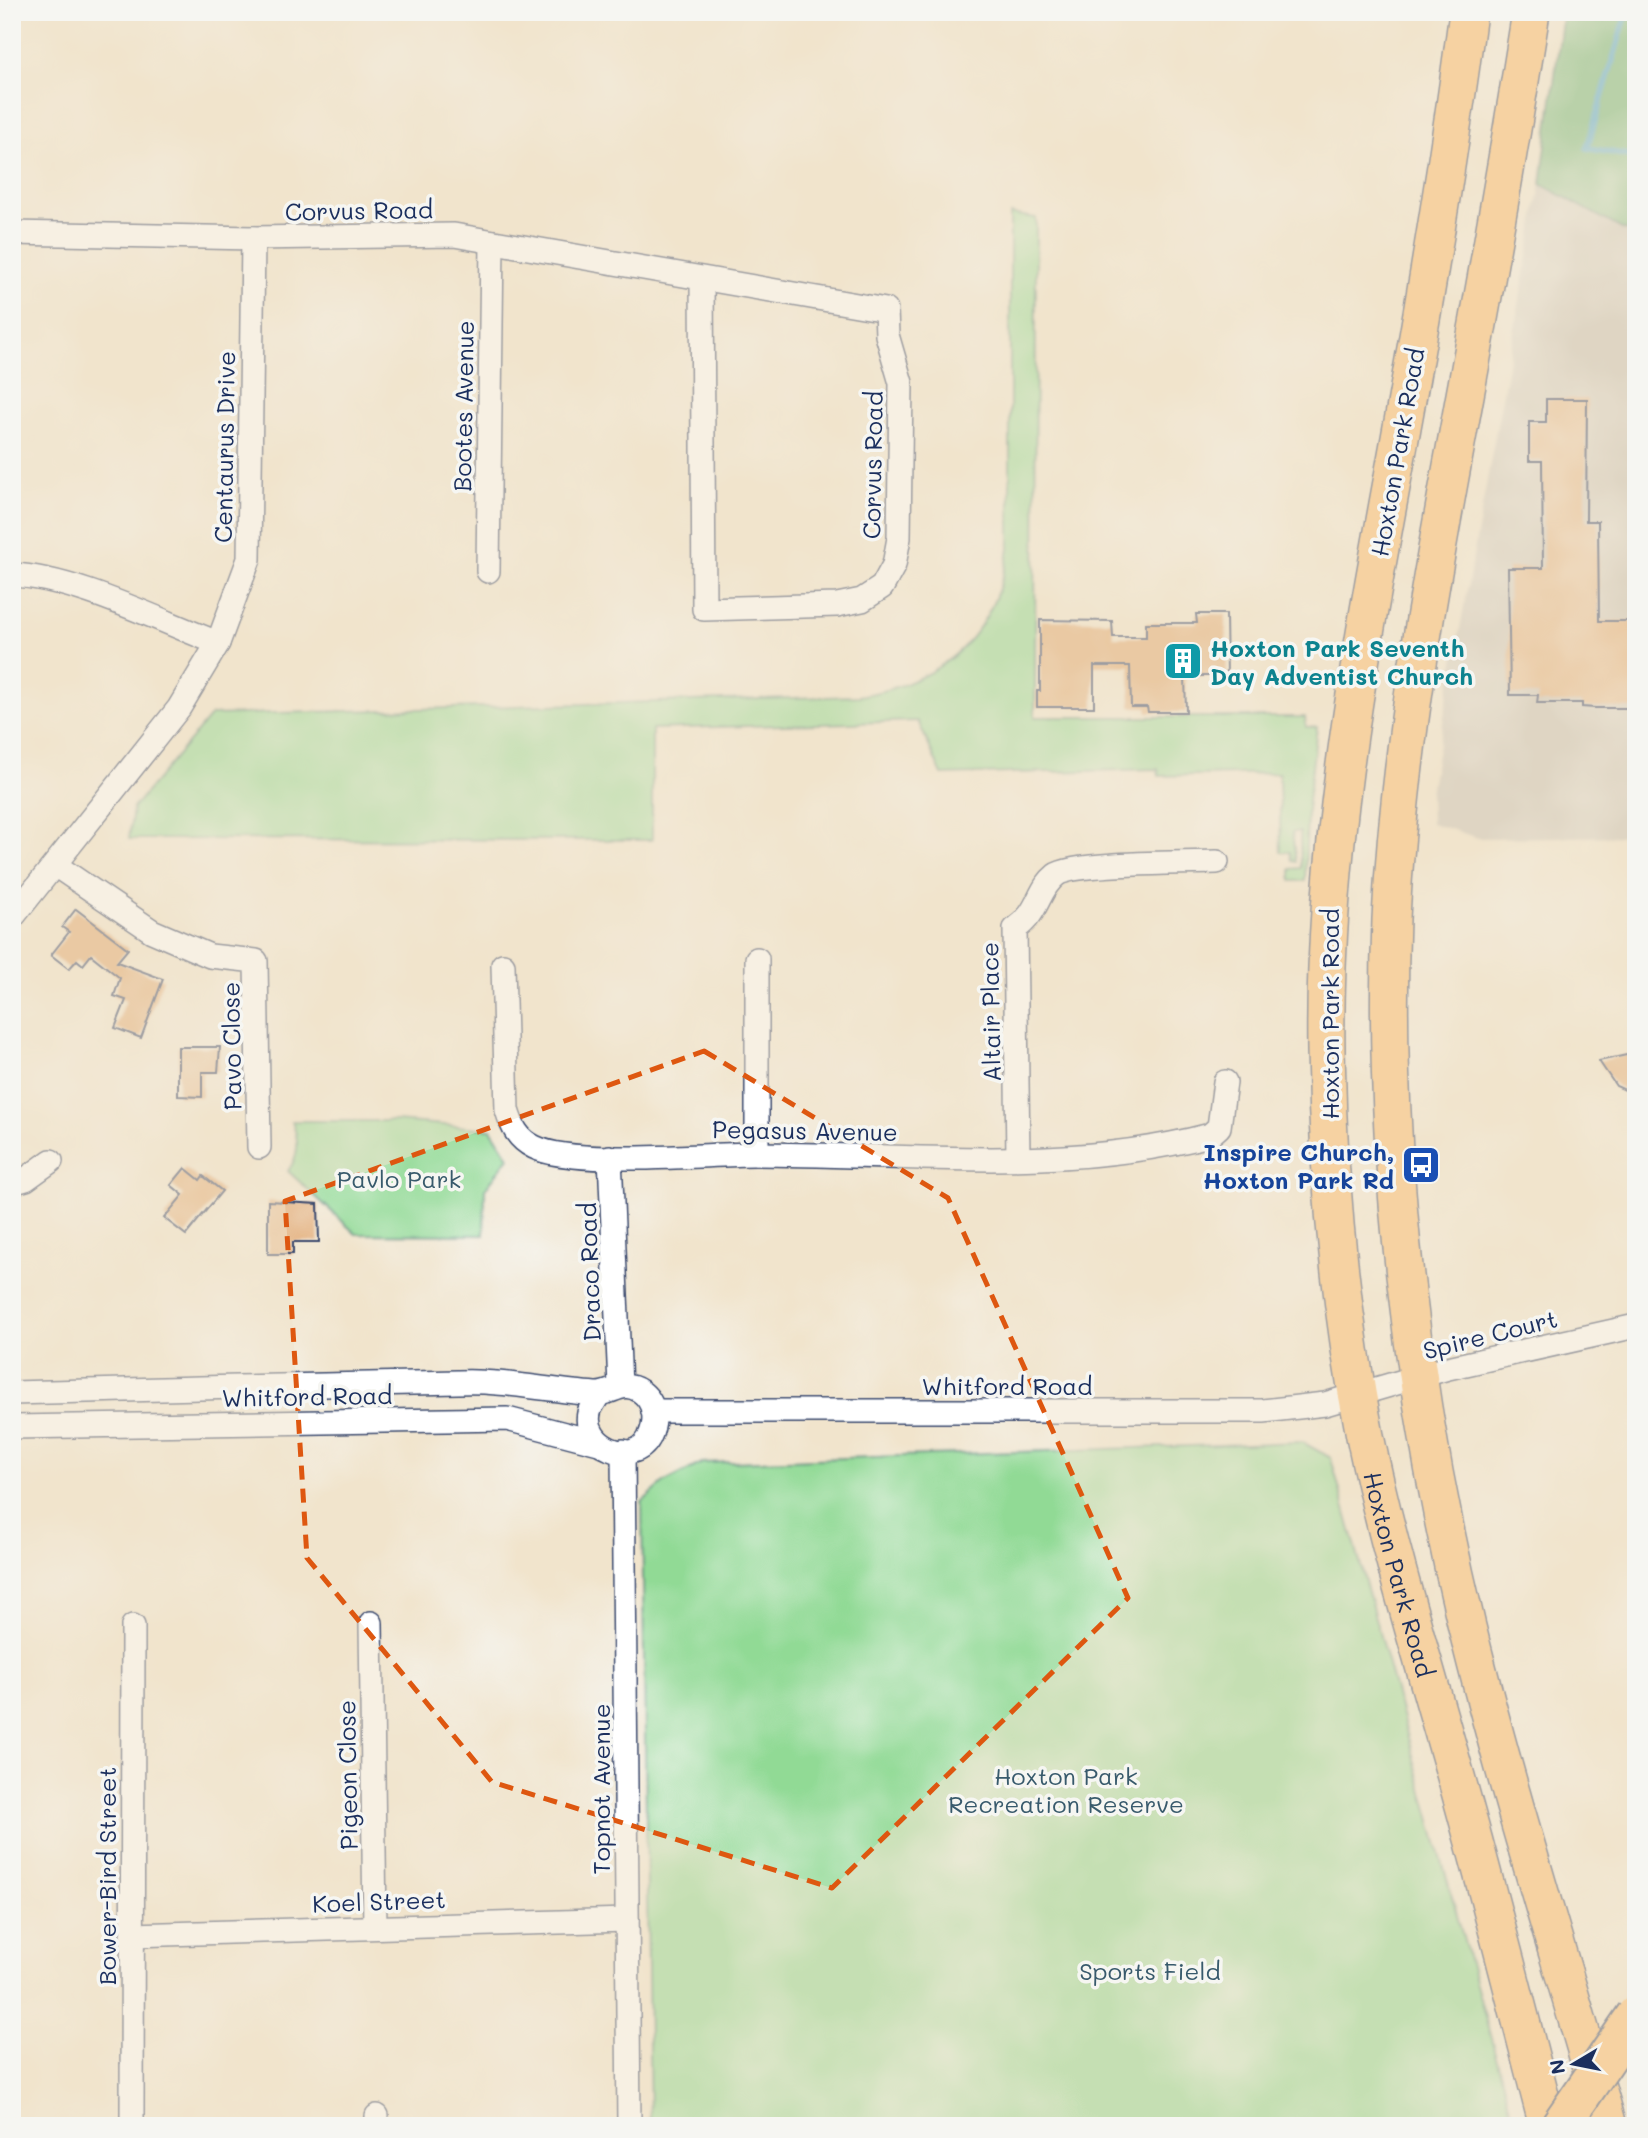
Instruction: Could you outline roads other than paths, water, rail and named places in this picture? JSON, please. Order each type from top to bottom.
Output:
[{"type":"highway","points":[[1560,2126],[1636,2015]]},
{"type":"main road","name":"Hoxton Park Road","points":[[1468,12],[1408,396],[1359,662],[1335,834],[1327,978],[1329,1151],[1335,1230],[1358,1396],[1416,1644],[1460,1790],[1548,2126]]},
{"type":"main road","points":[[1531,12],[1488,267],[1417,653],[1399,808],[1391,921],[1394,1147],[1418,1378],[1466,1624],[1608,2126]]},
{"type":"street","name":"Corvus Road","points":[[12,233],[253,238],[454,235],[886,310],[887,335],[901,383],[900,537],[894,565],[882,587],[862,600],[837,605],[704,609],[702,279]]},
{"type":"street","name":"Centaurus Drive","points":[[12,918],[179,708],[218,643],[249,559],[253,238]]},
{"type":"street","name":"Bootes Avenue","points":[[488,570],[492,242]]},
{"type":"street","points":[[12,575],[32,576],[65,584],[218,643]]},
{"type":"street","name":"Altair Place","points":[[1018,1157],[1015,929],[1033,914],[1044,888],[1058,873],[1089,868],[1217,862]]},
{"type":"street","name":"Pavo Close","points":[[55,865],[152,931],[210,956],[256,961],[259,1147]]},
{"type":"street","points":[[757,959],[757,1154]]},
{"type":"street","name":"Pegasus Avenue","points":[[503,965],[505,1091],[511,1126],[521,1139],[535,1148],[551,1153],[610,1157],[757,1154],[876,1159],[1126,1152],[1210,1135],[1219,1127],[1224,1082]]},
{"type":"street","name":"Draco Road","points":[[610,1157],[610,1390]]},
{"type":"street","points":[[12,1183],[26,1179],[51,1161]]},
{"type":"street","name":"Spire Court","points":[[1358,1396],[1458,1366],[1636,1326]]},
{"type":"street","name":"Whitford Road","points":[[12,1393],[474,1381],[610,1390]]},
{"type":"street","points":[[610,1390],[641,1392],[653,1411],[655,1422],[648,1441],[635,1450],[614,1452],[599,1443],[590,1427],[589,1413],[610,1390]]},
{"type":"street","name":"Whitford Road","points":[[653,1411],[1263,1411],[1325,1404],[1358,1396]]},
{"type":"street","name":"Whitford Road","points":[[12,1427],[507,1419],[599,1443]]},
{"type":"street","name":"Topnot Avenue","points":[[623,1451],[629,2126]]},
{"type":"street","name":"Pigeon Close","points":[[371,1623],[375,1927]]},
{"type":"street","name":"Bower-Bird Street","points":[[132,2126],[133,1626]]},
{"type":"street","name":"Koel Street","points":[[132,1935],[627,1920]]},
{"type":"waterway","points":[[1627,12],[1587,148],[1636,157]]},
{"type":"place","name":"Hoxton Park Seventh Day Adventist Church","points":[[1183,661]]},
{"type":"place","name":"Inspire Church, Hoxton Park Rd","points":[[1421,1165]]},
{"type":"park label","name":"Pavlo Park","points":[[399,1178]]},
{"type":"park label","name":"Hoxton Park Recreation Reserve","points":[[1066,1789]]},
{"type":"park label","name":"Sports Field","points":[[1150,1970]]}]
